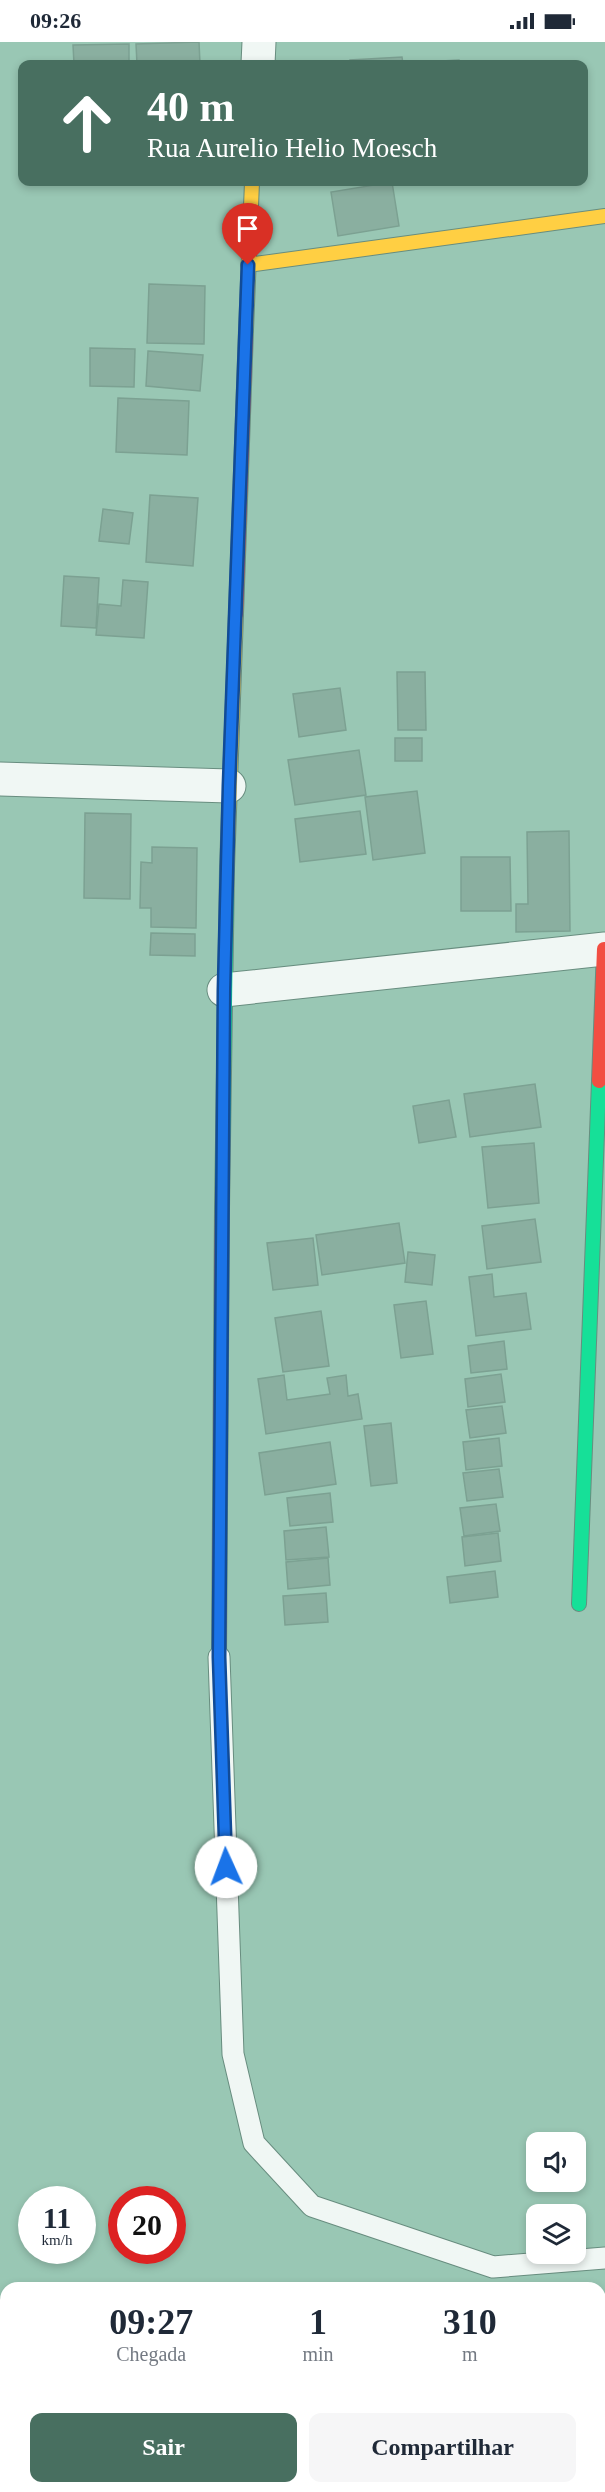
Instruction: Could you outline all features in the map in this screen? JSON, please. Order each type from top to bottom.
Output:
[{"type":"street","points":[[258,60],[259,42]]},
{"type":"street","points":[[219,1657],[224,990],[229,786],[252,186]]},
{"type":"street","points":[[248,265],[605,216]]},
{"type":"street","points":[[0,778],[229,786]]},
{"type":"street","points":[[224,990],[605,949],[579,1604]]},
{"type":"lane","points":[[219,1657],[233,2054],[254,2143],[312,2206],[493,2267],[605,2258]]},
{"type":"building","points":[[199,42],[200,60],[137,60],[136,44]]},
{"type":"building","points":[[129,44],[129,60],[74,60],[73,45]]},
{"type":"building","points":[[402,57],[402,60],[350,60]]},
{"type":"building","points":[[368,186],[393,186],[399,226],[338,236],[331,192]]},
{"type":"building","points":[[149,284],[205,286],[204,344],[147,343]]},
{"type":"building","points":[[90,348],[135,349],[134,387],[90,386]]},
{"type":"building","points":[[148,351],[203,355],[200,391],[146,386]]},
{"type":"building","points":[[118,398],[189,401],[187,455],[116,452]]},
{"type":"building","points":[[150,495],[198,498],[193,566],[146,562]]},
{"type":"building","points":[[103,509],[133,513],[129,544],[99,541]]},
{"type":"building","points":[[64,576],[99,578],[96,628],[61,626]]},
{"type":"building","points":[[123,580],[148,582],[144,638],[96,635],[99,604],[121,606]]},
{"type":"building","points":[[397,672],[425,672],[426,730],[398,730]]},
{"type":"building","points":[[340,688],[346,730],[299,737],[293,694]]},
{"type":"building","points":[[395,738],[422,738],[422,761],[395,761]]},
{"type":"building","points":[[359,750],[366,795],[295,805],[288,760]]},
{"type":"building","points":[[417,791],[425,853],[373,860],[365,797]]},
{"type":"building","points":[[360,811],[366,854],[300,862],[295,819]]},
{"type":"building","points":[[85,813],[131,814],[130,899],[84,898]]},
{"type":"building","points":[[569,831],[570,931],[516,932],[516,904],[528,904],[527,832]]},
{"type":"building","points":[[152,847],[197,848],[196,928],[151,927],[151,908],[140,908],[141,862],[152,863]]},
{"type":"building","points":[[461,857],[510,857],[511,911],[461,911]]},
{"type":"building","points":[[151,933],[195,934],[195,956],[150,955]]},
{"type":"building","points":[[535,1084],[541,1127],[470,1137],[464,1094]]},
{"type":"building","points":[[449,1100],[456,1137],[419,1143],[413,1106]]},
{"type":"building","points":[[534,1143],[539,1203],[488,1208],[482,1147]]},
{"type":"building","points":[[535,1219],[541,1262],[487,1269],[482,1226]]},
{"type":"building","points":[[399,1223],[405,1263],[322,1275],[316,1235]]},
{"type":"building","points":[[313,1238],[318,1285],[273,1290],[267,1243]]},
{"type":"building","points":[[408,1252],[435,1255],[432,1285],[405,1282]]},
{"type":"building","points":[[492,1274],[494,1297],[526,1293],[531,1329],[476,1336],[469,1277]]},
{"type":"building","points":[[426,1301],[433,1354],[401,1358],[394,1305]]},
{"type":"building","points":[[321,1311],[329,1366],[283,1372],[275,1318]]},
{"type":"building","points":[[504,1341],[507,1369],[471,1373],[468,1346]]},
{"type":"building","points":[[501,1374],[505,1402],[468,1407],[465,1379]]},
{"type":"building","points":[[284,1375],[287,1400],[330,1394],[327,1378],[346,1375],[348,1396],[358,1394],[362,1419],[266,1434],[258,1379]]},
{"type":"building","points":[[502,1406],[506,1433],[470,1438],[466,1410]]},
{"type":"building","points":[[391,1423],[397,1483],[371,1486],[364,1426]]},
{"type":"building","points":[[499,1438],[502,1466],[466,1470],[463,1442]]},
{"type":"building","points":[[330,1442],[336,1484],[265,1495],[259,1453]]},
{"type":"building","points":[[499,1469],[503,1497],[467,1501],[463,1473]]},
{"type":"building","points":[[330,1493],[333,1522],[290,1526],[287,1498]]},
{"type":"building","points":[[496,1504],[500,1531],[464,1536],[460,1508]]},
{"type":"building","points":[[326,1527],[329,1557],[286,1560],[284,1531]]},
{"type":"building","points":[[498,1533],[501,1561],[465,1566],[462,1537]]},
{"type":"building","points":[[328,1558],[330,1585],[288,1589],[286,1562]]},
{"type":"building","points":[[495,1571],[498,1597],[450,1603],[447,1577]]},
{"type":"building","points":[[326,1593],[328,1622],[285,1625],[283,1596]]},
{"type":"traffic: fast","points":[[222,1209],[227,868]]},
{"type":"traffic: fast","points":[[579,1604],[599,1081]]},
{"type":"traffic: slow","points":[[246,330],[252,186]]},
{"type":"traffic: slow","points":[[248,265],[605,216]]},
{"type":"traffic: slow","points":[[227,868],[236,614]]},
{"type":"traffic: jam","points":[[236,614],[246,330]]},
{"type":"traffic: jam","points":[[599,1081],[604,949]]},
{"type":"traffic: jam","points":[[219,1657],[222,1209]]},
{"type":"route","points":[[226,1867],[219,1657],[224,990],[248,265]]}]
